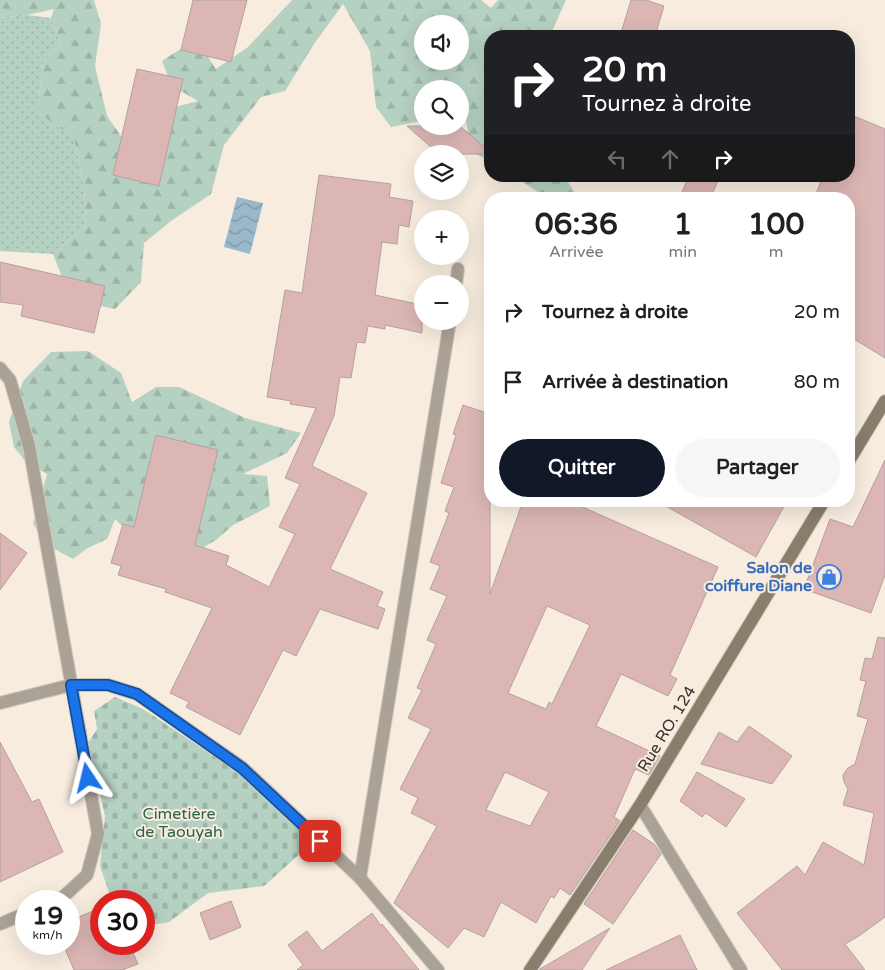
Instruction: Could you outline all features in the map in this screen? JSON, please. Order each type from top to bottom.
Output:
[{"type":"street","points":[[457,275],[458,269]]},
{"type":"street","points":[[360,878],[449,330]]},
{"type":"street","points":[[0,368],[10,380],[29,446],[98,834],[87,874],[70,890]]},
{"type":"street","points":[[855,451],[885,402]]},
{"type":"street","name":"Rue RO. 124","points":[[530,970],[640,805],[820,507]]},
{"type":"street","points":[[0,703],[71,685],[108,685],[137,694],[242,768],[360,878],[438,970]]},
{"type":"street","points":[[640,805],[741,970]]},
{"type":"street","points":[[0,924],[15,918]]},
{"type":"green space","points":[[0,0],[94,0],[101,24],[95,66],[107,116],[130,149],[156,112],[198,101],[172,86],[162,61],[196,39],[216,69],[248,47],[292,0],[481,0],[491,8],[498,0],[566,0],[553,30],[484,30],[484,159],[471,151],[468,135],[469,80],[414,80],[414,123],[391,127],[376,107],[370,51],[343,4],[314,44],[285,91],[261,97],[224,145],[211,194],[171,221],[144,243],[141,282],[115,309],[75,301],[68,292],[53,254],[86,226],[84,186],[74,138],[37,112],[43,63],[61,43],[51,18],[54,9],[0,18]]},
{"type":"green space","points":[[27,15],[51,18],[61,43],[43,63],[37,112],[74,138],[84,186],[86,226],[53,254],[0,251],[0,18]]},
{"type":"green space","points":[[523,182],[568,182],[575,192],[538,192]]},
{"type":"green space","points":[[88,351],[121,373],[132,402],[156,387],[179,387],[245,418],[301,433],[287,453],[243,474],[267,476],[270,506],[233,525],[216,540],[197,551],[133,537],[115,519],[107,539],[86,549],[73,559],[44,543],[33,523],[47,474],[26,462],[14,447],[9,422],[23,381],[51,352]]},
{"type":"green space","name":"Cimetière de Taouyah","points":[[115,697],[143,709],[241,774],[313,842],[264,886],[208,893],[169,922],[155,924],[155,890],[108,890],[100,866],[105,816],[88,743],[97,729],[94,711]]},
{"type":"water","points":[[237,197],[263,203],[250,254],[224,247]]},
{"type":"building","points":[[193,0],[247,0],[231,62],[181,50]]},
{"type":"building","points":[[631,0],[646,0],[664,6],[657,30],[622,30]]},
{"type":"building","points":[[137,69],[183,79],[159,186],[113,175]]},
{"type":"building","points":[[855,116],[885,129],[885,358],[855,340],[855,192],[817,192],[821,182],[855,182]]},
{"type":"building","points":[[407,126],[414,126],[414,132]]},
{"type":"building","points":[[469,134],[484,147],[484,154],[469,154],[469,145],[429,145],[417,135]]},
{"type":"building","points":[[319,175],[391,184],[389,197],[413,201],[409,227],[399,225],[397,244],[382,242],[375,295],[414,303],[414,330],[422,330],[422,333],[385,325],[385,329],[368,326],[365,343],[357,342],[351,378],[340,377],[334,416],[312,466],[367,493],[330,569],[383,592],[377,606],[385,609],[378,629],[320,609],[296,656],[283,650],[240,735],[186,707],[189,702],[170,693],[212,608],[165,592],[166,589],[118,575],[121,566],[111,563],[123,524],[134,527],[156,435],[218,450],[195,545],[229,556],[226,565],[269,587],[295,534],[279,527],[300,484],[285,478],[316,408],[290,404],[291,401],[267,397],[285,290],[302,293]]},
{"type":"building","points":[[686,182],[717,182],[713,192],[682,192]]},
{"type":"building","points":[[0,262],[105,286],[94,333],[21,316],[23,305],[0,302]]},
{"type":"building","points":[[463,405],[484,412],[484,507],[490,507],[490,594],[521,507],[583,507],[718,567],[670,675],[677,679],[668,696],[621,674],[596,726],[660,756],[649,775],[635,769],[614,817],[620,821],[570,895],[560,888],[554,898],[551,896],[536,923],[501,902],[484,937],[464,928],[448,948],[394,903],[437,826],[411,813],[418,798],[400,789],[431,729],[408,718],[422,690],[417,688],[436,644],[427,640],[447,596],[430,589],[440,566],[430,562],[449,513],[445,511],[454,487],[441,483],[456,435],[453,434]],"holes":[[[547,606],[590,625],[552,704],[549,702],[546,709],[508,693]],[[505,772],[549,792],[530,826],[486,810]]]},
{"type":"building","points":[[885,460],[885,575],[871,613],[804,589],[830,519],[853,527]]},
{"type":"building","points":[[668,507],[784,507],[756,557]]},
{"type":"building","points":[[0,533],[27,553],[0,590]]},
{"type":"building","points":[[878,637],[885,638],[885,917],[845,944],[865,970],[782,970],[737,913],[797,866],[805,875],[823,842],[864,865],[874,813],[843,805],[848,789],[843,775],[848,768],[855,764],[868,719],[857,716],[866,681],[860,680],[865,658],[872,659]]},
{"type":"building","points":[[749,726],[792,756],[772,784],[701,764],[719,732],[737,742]]},
{"type":"building","points":[[0,742],[32,802],[39,799],[63,852],[0,882]]},
{"type":"building","points":[[697,772],[745,799],[726,827],[706,813],[702,817],[680,801]]},
{"type":"building","points":[[633,830],[654,844],[661,854],[613,924],[584,904]]},
{"type":"building","points":[[231,901],[241,927],[210,940],[200,913]]},
{"type":"building","points":[[90,912],[90,955],[134,955],[138,964],[122,970],[74,970],[68,955],[80,955],[80,916]]},
{"type":"building","points":[[372,913],[419,970],[297,970],[303,965],[288,945],[307,931],[322,951]]},
{"type":"building","points":[[610,928],[582,970],[540,970],[540,969]]},
{"type":"building","points":[[680,935],[697,970],[606,970]]},
{"type":"place","name":"Salon de coiffure Diane","points":[[829,577]]},
{"type":"route","points":[[88,778],[71,685],[108,685],[137,694],[242,768],[320,841]]}]
